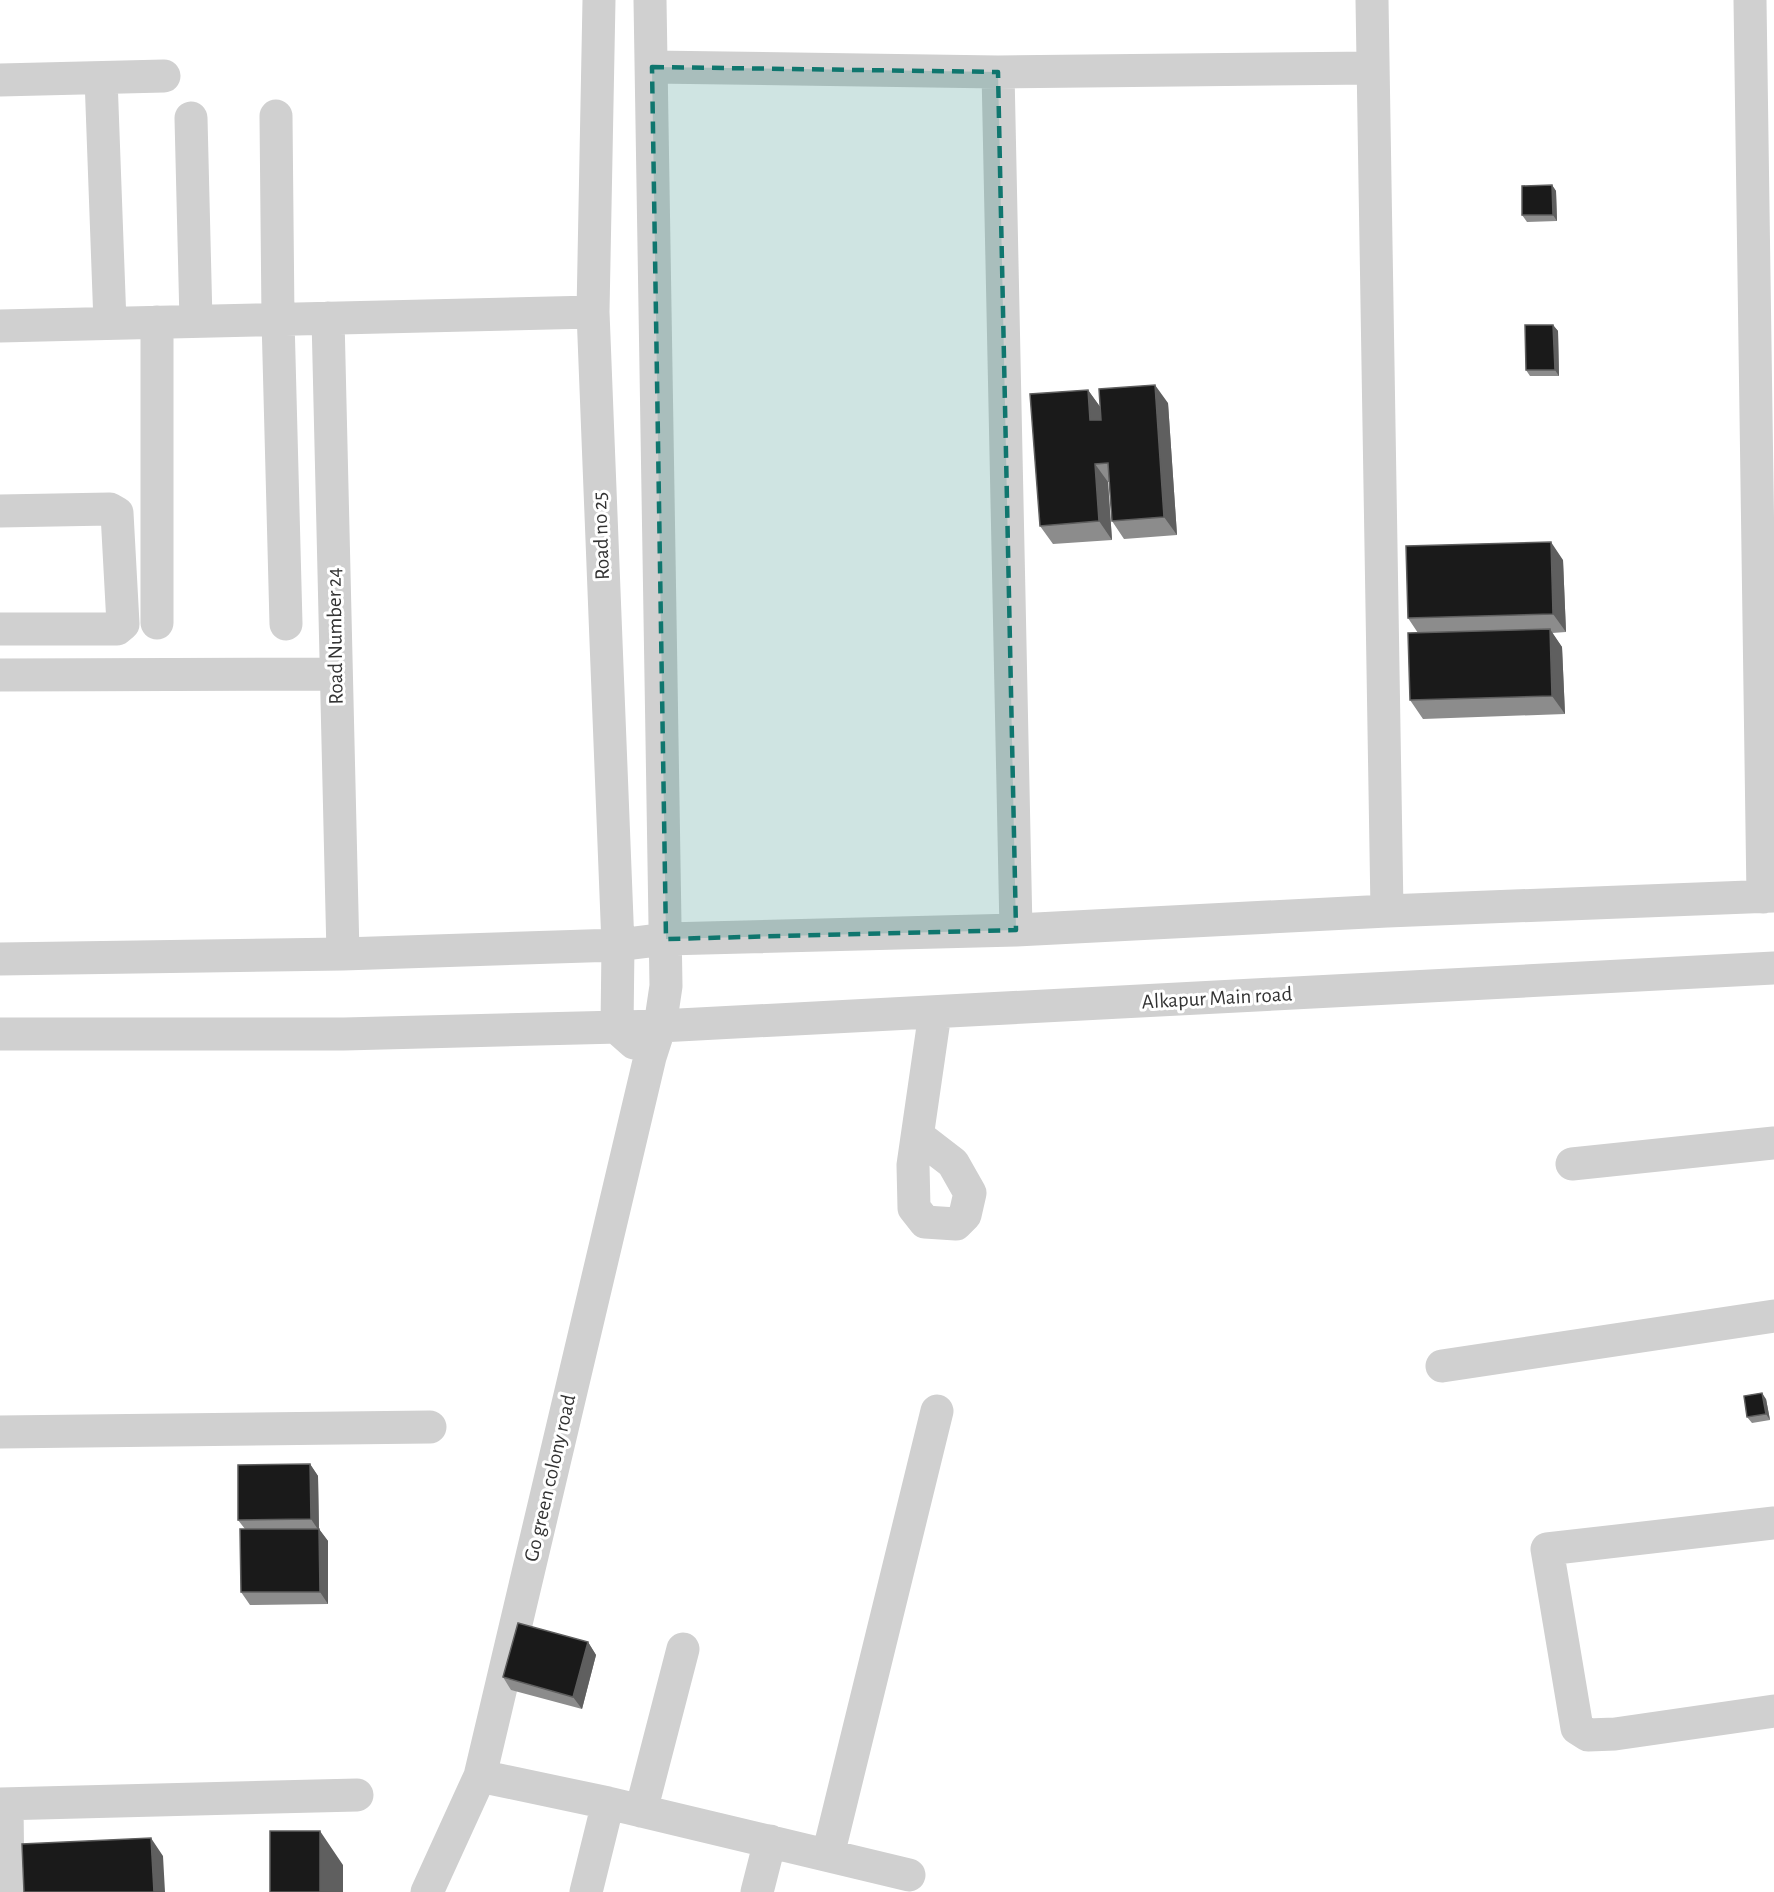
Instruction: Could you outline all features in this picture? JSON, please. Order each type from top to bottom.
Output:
[{"type":"street","name":"Road no 25","points":[[599,0],[593,312],[618,945],[617,1028]]},
{"type":"street","points":[[650,0],[666,939],[666,986],[660,1026]]},
{"type":"street","points":[[1372,0],[1387,912]]},
{"type":"street","points":[[0,959],[343,954],[618,945],[666,939],[1016,930],[1768,897],[1750,0]]},
{"type":"street","points":[[652,68],[998,72],[1372,68]]},
{"type":"street","points":[[998,72],[1016,930]]},
{"type":"street","points":[[0,80],[164,76]]},
{"type":"street","points":[[101,78],[110,323]]},
{"type":"street","points":[[276,116],[278,319],[286,624]]},
{"type":"street","points":[[191,118],[196,321]]},
{"type":"street","points":[[0,326],[593,312]]},
{"type":"street","name":"Road Number 24","points":[[328,318],[343,954]]},
{"type":"street","points":[[157,322],[157,623]]},
{"type":"street","points":[[0,511],[110,509],[117,513],[123,624],[117,629],[0,629]]},
{"type":"street","points":[[0,675],[335,674]]},
{"type":"street","name":"Alkapur Main road","points":[[0,1034],[344,1034],[617,1028],[1774,968]]},
{"type":"street","points":[[918,1136],[935,1013]]},
{"type":"street","name":"Go green colony road","points":[[428,1892],[480,1776],[650,1057],[660,1026]]},
{"type":"street","points":[[617,1028],[650,1057]]},
{"type":"street","points":[[1572,1164],[1774,1143]]},
{"type":"street","points":[[1442,1366],[1774,1316]]},
{"type":"street","points":[[828,1855],[937,1411]]},
{"type":"street","points":[[0,1432],[430,1427]]},
{"type":"street","points":[[1774,1523],[1547,1549],[1577,1728],[1588,1736],[1774,1711]]},
{"type":"street","points":[[641,1811],[683,1649]]},
{"type":"street","points":[[480,1776],[608,1803],[909,1875]]},
{"type":"street","points":[[8,1892],[3,1804],[357,1796]]},
{"type":"street","points":[[586,1892],[608,1803]]},
{"type":"street","points":[[757,1892],[770,1841]]},
{"type":"highlighted area","points":[[652,67],[998,72],[1016,930],[666,939]]},
{"type":"building","points":[[1552,185],[1553,215],[1522,215],[1522,186]]},
{"type":"building","points":[[1525,325],[1553,325],[1555,370],[1526,370]]},
{"type":"building","points":[[1155,385],[1164,517],[1112,521],[1108,463],[1095,464],[1099,521],[1040,526],[1030,394],[1088,390],[1090,420],[1101,420],[1099,389]]},
{"type":"building","points":[[1551,542],[1553,614],[1408,618],[1406,546]]},
{"type":"building","points":[[1550,629],[1552,696],[1410,700],[1408,633]]},
{"type":"building","points":[[1762,1393],[1766,1414],[1747,1417],[1744,1396]]},
{"type":"building","points":[[310,1464],[311,1519],[238,1520],[238,1465]]},
{"type":"building","points":[[240,1529],[319,1529],[320,1592],[241,1592]]},
{"type":"building","points":[[518,1623],[588,1642],[573,1697],[503,1677]]},
{"type":"building","points":[[270,1831],[320,1831],[320,1892],[270,1892]]},
{"type":"building","points":[[151,1838],[154,1892],[24,1892],[22,1844]]}]
